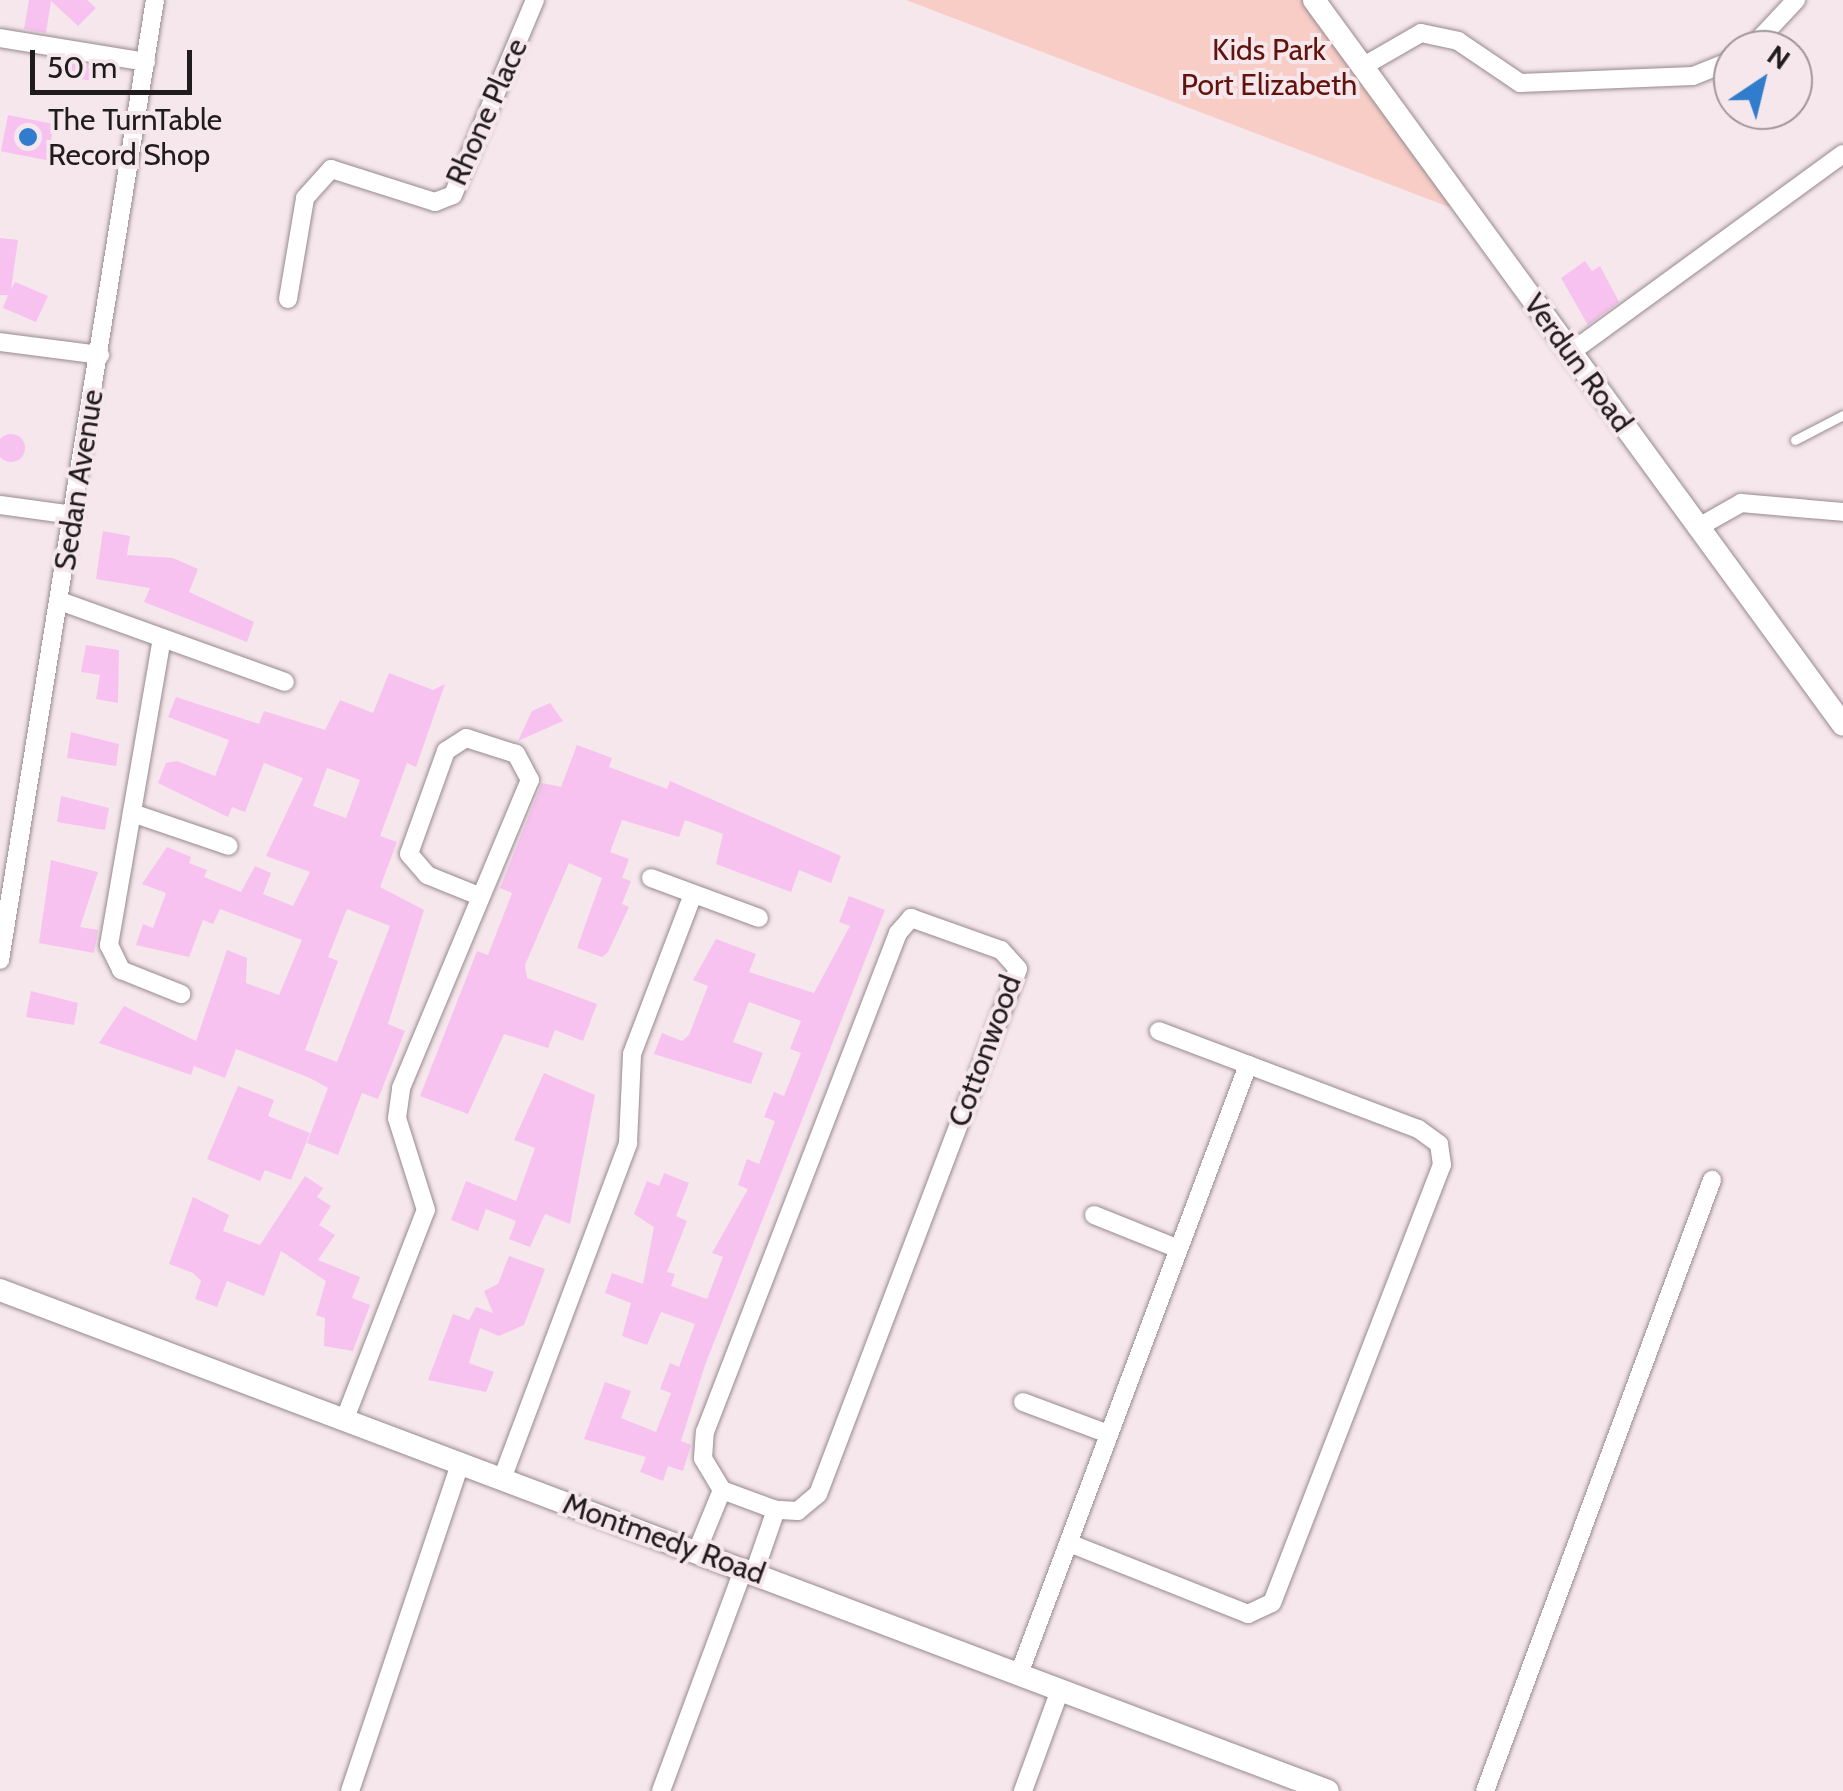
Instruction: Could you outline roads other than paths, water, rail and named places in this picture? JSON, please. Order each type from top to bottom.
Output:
[{"type":"street","name":"Sedan Avenue","points":[[0,960],[156,0]]},
{"type":"street","name":"Rhone Place","points":[[288,299],[305,198],[331,169],[422,200],[453,195],[535,0]]},
{"type":"street","name":"Verdun Road","points":[[1314,0],[1843,725]]},
{"type":"street","points":[[1768,30],[1796,0]]},
{"type":"street","points":[[1362,68],[1421,32],[1458,41],[1520,83],[1693,76],[1713,68]]},
{"type":"street","points":[[0,38],[146,62]]},
{"type":"street","points":[[1570,352],[1843,154]]},
{"type":"street","points":[[0,342],[100,355]]},
{"type":"street","points":[[1698,528],[1741,504],[1843,512]]},
{"type":"street","points":[[0,505],[72,515]]},
{"type":"street","points":[[60,601],[285,682]]},
{"type":"street","points":[[162,638],[111,956],[130,976],[182,994]]},
{"type":"street","points":[[344,1421],[426,1210],[397,1118],[401,1088],[530,780],[516,754],[466,738],[446,751],[409,854],[426,875],[479,896]]},
{"type":"street","points":[[132,813],[229,846]]},
{"type":"street","points":[[651,878],[760,918]]},
{"type":"street","points":[[502,1479],[628,1143],[632,1054],[693,894]]},
{"type":"street","name":"Cottonwood","points":[[722,1490],[705,1467],[705,1432],[898,933],[920,918],[1001,950],[1018,969],[818,1494],[798,1512],[776,1510]]},
{"type":"street","points":[[1069,1543],[1248,1614],[1272,1603],[1442,1165],[1439,1144],[1418,1128],[1159,1031]]},
{"type":"street","points":[[1019,1674],[1106,1433],[1248,1065]]},
{"type":"street","points":[[1486,1791],[1712,1180]]},
{"type":"street","points":[[1094,1216],[1176,1248]]},
{"type":"street","name":"Montmedy Road","points":[[0,1290],[698,1551],[1319,1790]]},
{"type":"street","points":[[1022,1402],[1106,1433]]},
{"type":"street","points":[[350,1791],[460,1464]]},
{"type":"street","points":[[661,1791],[776,1510],[722,1490],[698,1551]]},
{"type":"street","points":[[1022,1791],[1060,1690]]},
{"type":"lane","points":[[1795,440],[1843,416]]},
{"type":"place","name":"The TurnTable Record Shop","points":[[28,137]]},
{"type":"park label","name":"Kids Park Port Elizabeth","points":[[1269,67]]}]
